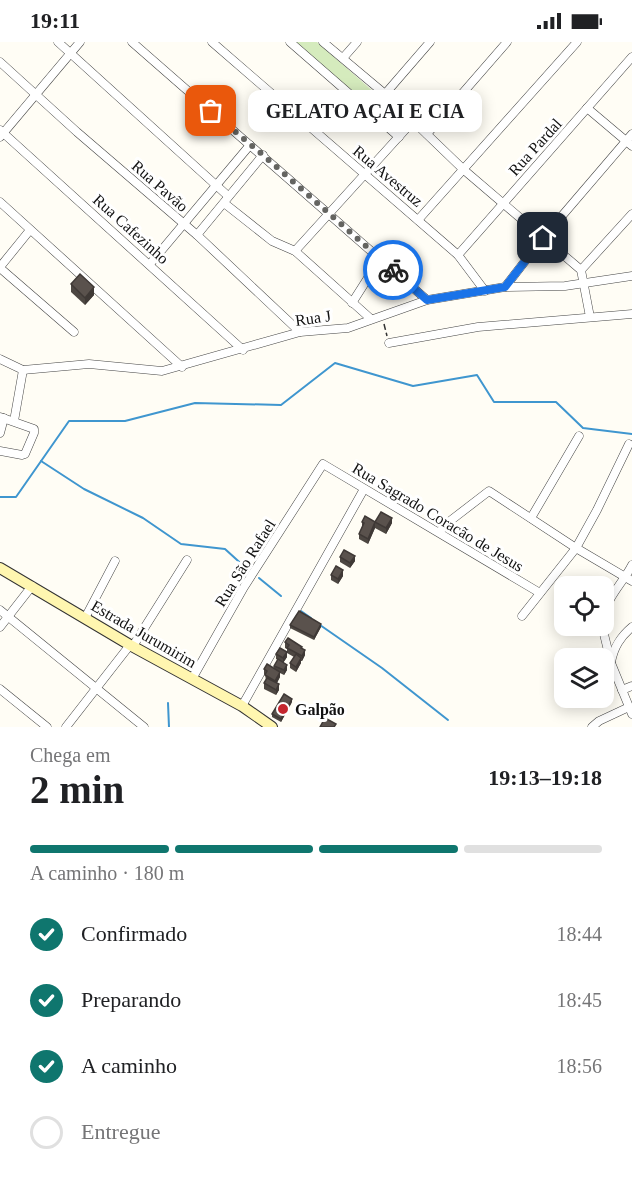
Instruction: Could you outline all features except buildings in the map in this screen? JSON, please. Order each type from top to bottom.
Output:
[{"type":"main road","name":"Estrada Jurumirim","points":[[0,567],[132,646],[242,706],[272,727]]},
{"type":"street","points":[[58,42],[217,186],[226,199],[272,241],[295,251],[371,319]]},
{"type":"street","points":[[1,133],[80,42]]},
{"type":"street","points":[[132,42],[427,300]]},
{"type":"street","name":"Rua Avestruz","points":[[212,42],[458,255],[485,291]]},
{"type":"street","points":[[290,42],[399,137]]},
{"type":"street","points":[[323,42],[414,120],[464,170],[581,270],[590,317]]},
{"type":"street","points":[[343,58],[357,42]]},
{"type":"street","points":[[385,94],[430,42]]},
{"type":"street","points":[[427,134],[507,42]]},
{"type":"street","points":[[418,220],[577,42]]},
{"type":"street","name":"Rua Pardal","points":[[458,255],[632,57]]},
{"type":"street","name":"Rua Pavão","points":[[0,62],[197,235],[300,332]]},
{"type":"street","points":[[587,108],[629,143]]},
{"type":"street","points":[[295,251],[414,120]]},
{"type":"street","name":"Rua Cafezinho","points":[[1,133],[150,264],[243,350]]},
{"type":"street","points":[[505,287],[543,238],[629,143],[632,134]]},
{"type":"street","points":[[150,264],[250,145]]},
{"type":"street","points":[[197,235],[263,155]]},
{"type":"street","points":[[0,202],[182,367]]},
{"type":"street","points":[[581,270],[632,214]]},
{"type":"street","points":[[30,230],[0,267],[74,332]]},
{"type":"street","points":[[352,303],[380,259]]},
{"type":"street","name":"Rua J","points":[[23,370],[89,364],[162,371],[243,350],[300,332],[348,328],[427,300],[505,287],[565,286],[632,276]]},
{"type":"street","points":[[388,343],[478,327],[632,314]]},
{"type":"street","points":[[0,359],[23,370],[14,421]]},
{"type":"street","points":[[0,433],[2,417],[34,429],[25,454],[0,451]]},
{"type":"street","points":[[531,518],[579,436]]},
{"type":"street","points":[[522,616],[576,548],[629,444]]},
{"type":"street","name":"Rua Sagrado Coracão de Jesus","points":[[323,464],[540,593]]},
{"type":"street","name":"Rua São Rafael","points":[[192,679],[244,587],[323,464]]},
{"type":"street","points":[[242,706],[364,489]]},
{"type":"street","points":[[439,532],[489,491],[576,548],[629,579]]},
{"type":"street","points":[[66,727],[132,646],[187,560]]},
{"type":"street","points":[[86,618],[115,561]]},
{"type":"street","points":[[614,593],[629,579],[632,565]]},
{"type":"street","points":[[0,627],[32,586]]},
{"type":"street","points":[[0,610],[144,727]]},
{"type":"street","points":[[614,648],[632,627]]},
{"type":"street","points":[[592,727],[600,721],[630,710],[614,670]]},
{"type":"street","points":[[622,690],[632,686]]},
{"type":"street","points":[[0,689],[47,727]]},
{"type":"path","points":[[382,315],[388,343]]},
{"type":"green space","points":[[296,42],[317,42],[407,121],[398,132]]},
{"type":"waterway","points":[[0,497],[16,497],[69,421],[125,421],[195,403],[281,405],[335,363],[413,386],[477,375],[494,402],[556,402],[583,428],[632,434]]},
{"type":"waterway","points":[[41,461],[84,489],[143,518],[181,544],[225,549],[247,569]]},
{"type":"waterway","points":[[259,578],[281,596]]},
{"type":"waterway","points":[[301,611],[311,618]]},
{"type":"waterway","points":[[320,625],[382,668],[448,720]]},
{"type":"waterway","points":[[168,703],[169,727]]},
{"type":"way so far","points":[[211,111],[393,270]]},
{"type":"place","name":"GELATO AÇAI E CIA","points":[[211,111]]},
{"type":"place","name":"Galpão","points":[[283,709]]},
{"type":"route","points":[[393,270],[427,300],[505,287],[543,238]]}]
